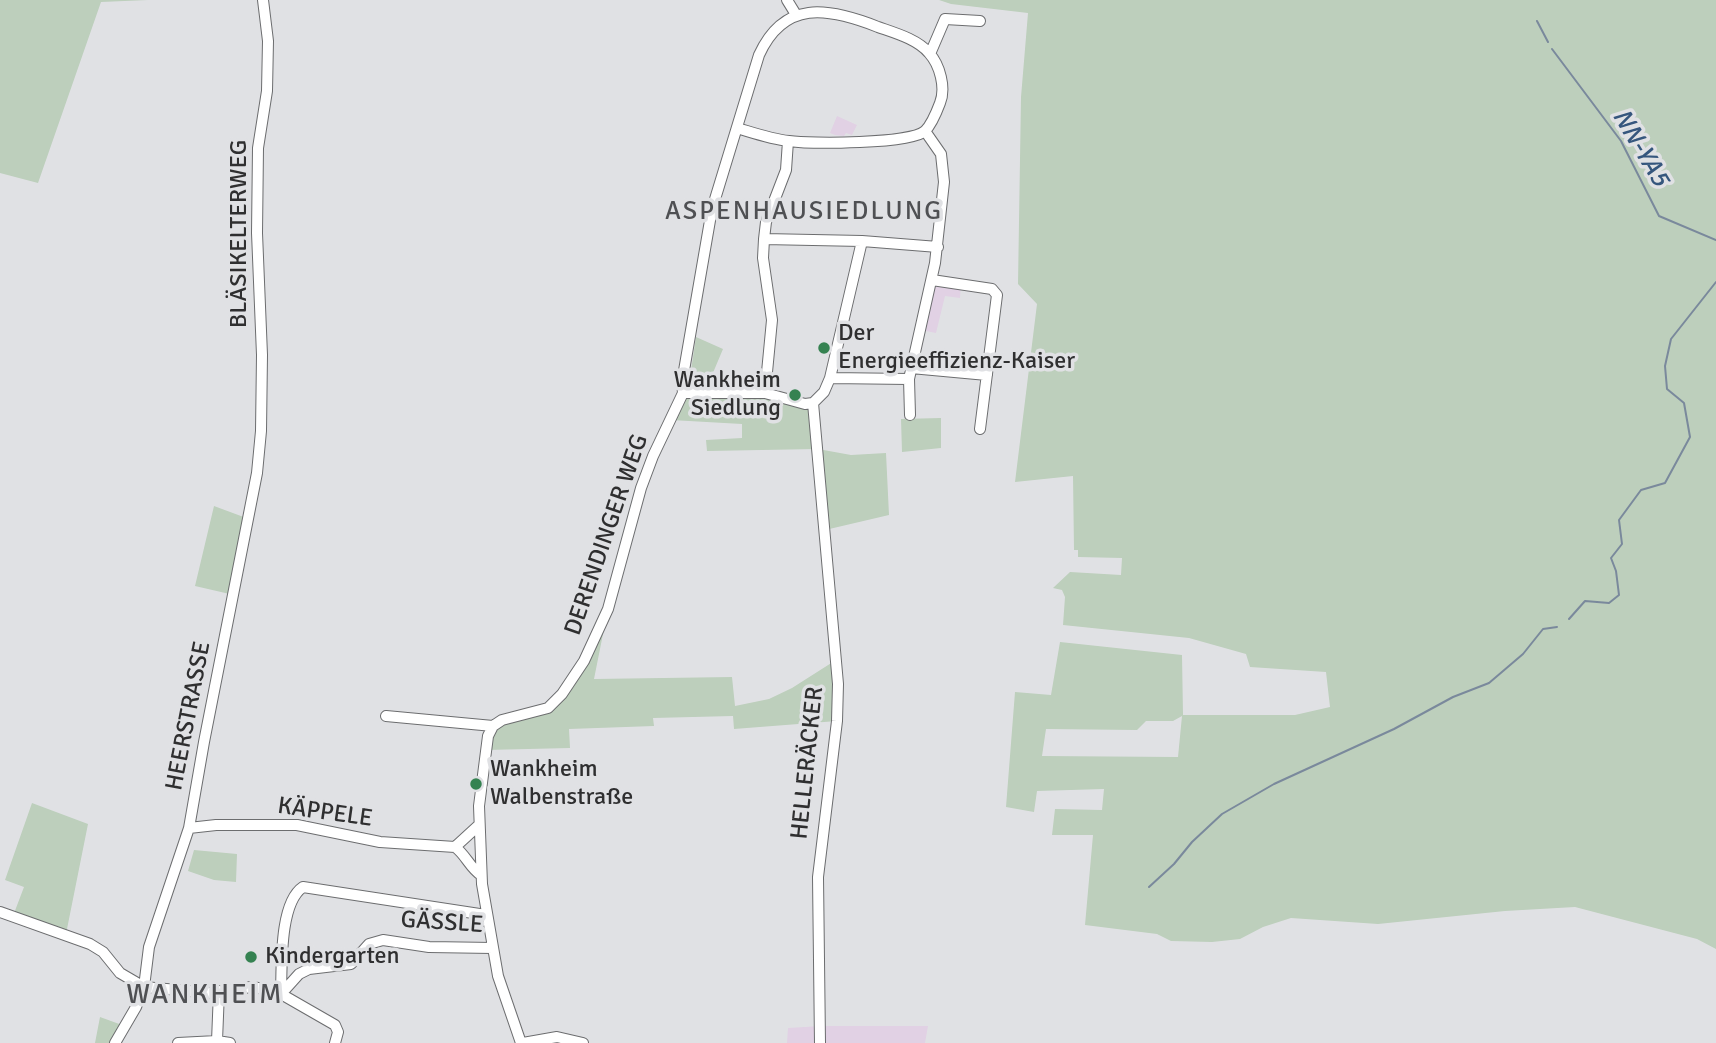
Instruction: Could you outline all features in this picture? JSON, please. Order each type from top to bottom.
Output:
[{"type":"street","name":"BLÄSIKELTERWEG","points":[[261,386],[258,148],[267,79],[268,41],[263,0]]},
{"type":"street","points":[[787,0],[795,13]]},
{"type":"street","points":[[737,128],[788,141],[906,139],[925,131],[939,106],[943,93],[942,80],[930,54],[917,43],[838,11],[817,8],[795,13],[765,40],[737,128],[709,222],[682,382],[683,393],[765,393],[805,404],[813,403],[824,392],[830,379],[862,241]]},
{"type":"street","points":[[930,54],[945,19],[980,21]]},
{"type":"street","points":[[910,415],[910,374],[938,247],[944,169],[938,147],[925,131]]},
{"type":"street","points":[[765,393],[772,320],[763,258],[764,239],[766,222],[786,170],[788,141]]},
{"type":"street","points":[[764,239],[862,241],[938,247]]},
{"type":"street","points":[[932,280],[996,291],[998,295],[980,429]]},
{"type":"street","points":[[830,379],[910,374],[987,374]]},
{"type":"street","name":"HEERSTRASSE","points":[[115,1043],[144,987],[149,947],[190,828],[204,742],[257,472],[261,386]]},
{"type":"street","name":"DERENDINGER WEG","points":[[494,726],[502,720],[548,708],[562,694],[584,661],[608,610],[641,488],[683,393]]},
{"type":"street","name":"HELLERÄCKER","points":[[813,403],[838,684],[837,721],[818,877],[820,1043]]},
{"type":"street","points":[[386,716],[494,726],[488,736],[479,825],[486,915],[498,976],[522,1043],[557,1037],[583,1043]]},
{"type":"street","name":"KÄPPELE","points":[[190,828],[216,825],[297,825],[380,842],[455,847]]},
{"type":"street","points":[[479,825],[455,847],[481,875]]},
{"type":"street","points":[[281,994],[285,922],[297,891],[303,887],[486,915]]},
{"type":"street","points":[[0,912],[90,944],[103,952],[120,973],[144,987],[201,993],[251,987],[281,994],[335,1025],[338,1032],[335,1043]]},
{"type":"street","name":"GÄSSLE","points":[[281,994],[299,974],[309,969],[351,964],[369,944],[383,940],[429,947],[493,948]]},
{"type":"street","points":[[217,1041],[219,991]]},
{"type":"street","points":[[178,1043],[230,1043]]},
{"type":"shaded area","points":[[837,116],[857,125],[852,135],[830,133]]},
{"type":"shaded area","points":[[932,280],[961,284],[960,298],[945,296],[936,333],[921,330]]},
{"type":"shaded area","points":[[928,1026],[925,1043],[787,1043],[788,1028]]},
{"type":"green space","points":[[0,0],[148,0],[101,2],[38,183],[0,173]]},
{"type":"green space","points":[[939,0],[1716,0],[1716,949],[1697,939],[1575,907],[1378,924],[1291,918],[1263,927],[1240,939],[1212,942],[1171,941],[1157,934],[1085,925],[1093,835],[1052,835],[1055,809],[1102,810],[1104,789],[1037,791],[1034,812],[1006,807],[1015,692],[1051,695],[1060,642],[1182,655],[1183,715],[1295,715],[1330,707],[1326,672],[1250,667],[1246,654],[1189,638],[1063,625],[1065,597],[1062,590],[1053,588],[1070,572],[1121,575],[1122,558],[1078,557],[1078,550],[1074,550],[1073,476],[1015,482],[1037,304],[1018,284],[1021,97],[1028,13],[951,4]],"holes":[[[1182,716],[1178,757],[1042,756],[1046,729],[1137,730],[1146,721],[1173,721]]]},
{"type":"green space","points":[[696,337],[723,349],[707,387],[697,385],[690,377]]},
{"type":"green space","points":[[683,393],[765,393],[813,403],[818,449],[851,455],[886,453],[889,515],[825,530],[817,449],[707,451],[706,440],[742,438],[742,424],[671,420]]},
{"type":"green space","points":[[941,418],[941,448],[902,452],[901,419]]},
{"type":"green space","points":[[214,506],[249,519],[234,595],[195,586]]},
{"type":"green space","points":[[608,609],[594,679],[732,677],[735,706],[769,699],[836,660],[837,721],[734,729],[733,716],[653,718],[654,726],[569,729],[570,748],[486,750],[493,726],[547,708],[562,694]]},
{"type":"green space","points":[[32,803],[88,824],[66,934],[13,916],[24,887],[5,880]]},
{"type":"green space","points":[[194,850],[237,854],[236,882],[214,880],[188,871]]},
{"type":"green space","points":[[100,1017],[122,1025],[110,1043],[95,1043]]},
{"type":"waterway","points":[[1537,21],[1548,42]]},
{"type":"waterway","name":"NN-YA5","points":[[1552,49],[1621,141],[1659,216],[1716,240]]},
{"type":"waterway","points":[[1569,619],[1585,601],[1609,603],[1619,595],[1616,571],[1611,558],[1622,544],[1619,520],[1641,490],[1665,483],[1690,437],[1684,403],[1667,389],[1665,366],[1671,339],[1716,282]]},
{"type":"waterway","points":[[1149,887],[1222,814],[1274,784],[1394,729],[1453,697],[1489,683],[1523,654],[1543,629],[1557,627]]},
{"type":"place","name":"Der Energieeffizienz-Kaiser","points":[[824,348]]},
{"type":"place","name":"Wankheim Siedlung","points":[[795,395]]},
{"type":"place","name":"Wankheim Walbenstraße","points":[[476,784]]},
{"type":"place","name":"Kindergarten","points":[[251,957]]},
{"type":"district","name":"ASPENHAUSIEDLUNG","points":[[804,212]]},
{"type":"district","name":"WANKHEIM","points":[[205,996]]}]
